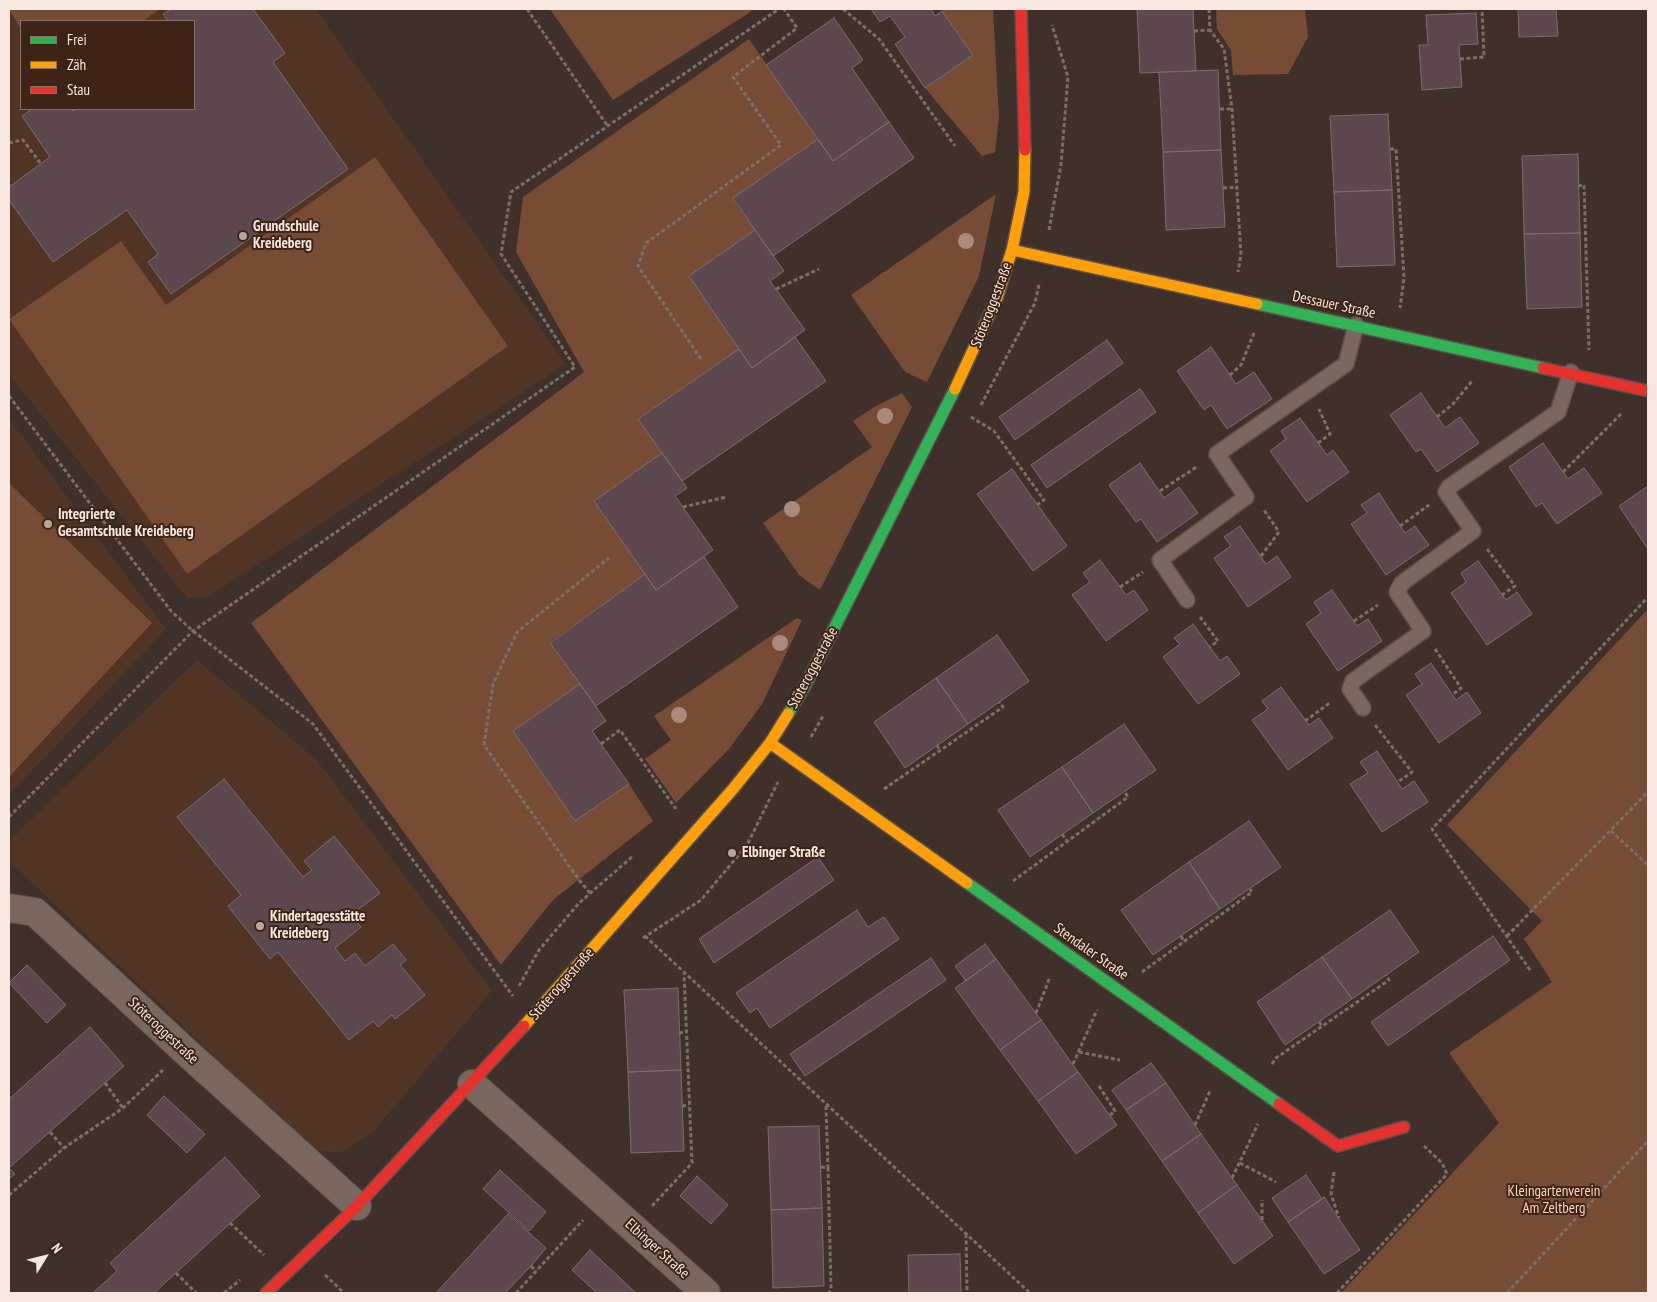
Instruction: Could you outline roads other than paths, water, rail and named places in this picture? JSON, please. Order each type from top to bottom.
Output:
[{"type":"street","name":"Stöteroggestraße","points":[[266,1293],[357,1206],[472,1084],[694,834],[770,743],[805,686],[948,404],[997,298],[1012,250],[1024,192],[1026,126],[1021,9]]},
{"type":"street","name":"Dessauer Straße","points":[[1012,250],[1647,390]]},
{"type":"street","name":"Stendaler Straße","points":[[770,743],[1338,1146],[1404,1127]]},
{"type":"street","name":"Stöteroggestraße","points":[[9,908],[36,912],[184,1050],[357,1206]]},
{"type":"street","name":"Elbinger Straße","points":[[472,1084],[706,1293]]},
{"type":"lane","points":[[1188,600],[1160,560],[1246,498],[1217,454],[1346,364],[1356,326]]},
{"type":"lane","points":[[1363,708],[1350,689],[1354,681],[1423,631],[1397,592],[1402,582],[1473,532],[1446,492],[1449,487],[1558,412],[1571,372]]},
{"type":"place","name":"Grundschule Kreideberg","points":[[243,236]]},
{"type":"place","name":"Integrierte Gesamtschule Kreideberg","points":[[48,524]]},
{"type":"place","name":"Elbinger Straße","points":[[732,853]]},
{"type":"place","name":"Kindertagesstätte Kreideberg","points":[[260,926]]},
{"type":"park label","name":"Kleingartenverein Am Zeltberg","points":[[1554,1200]]}]
